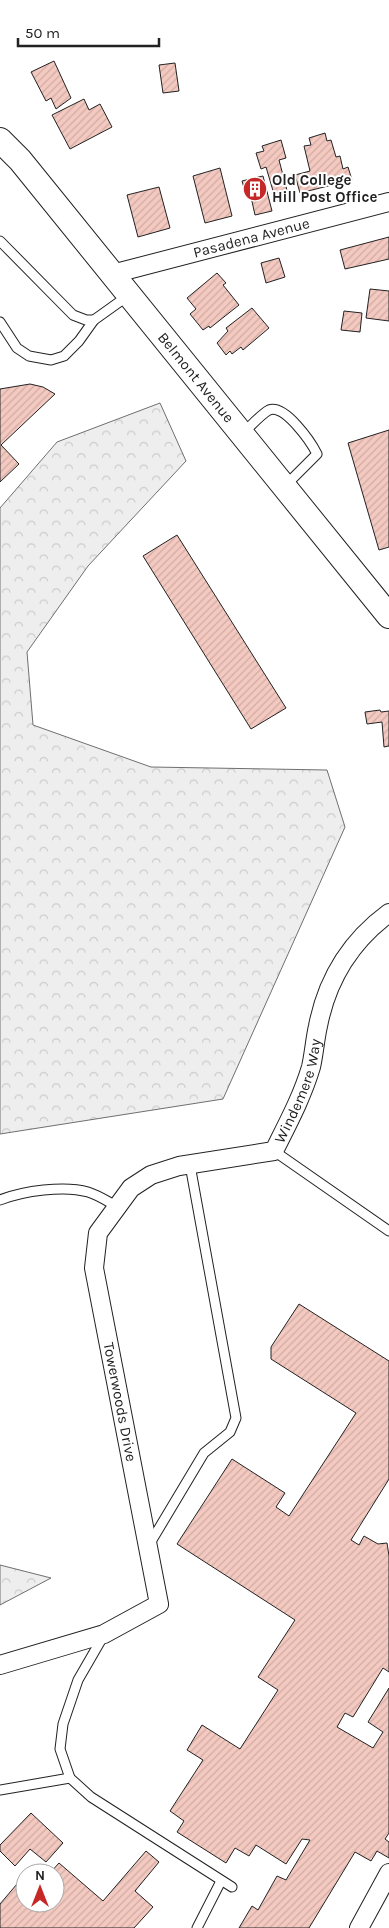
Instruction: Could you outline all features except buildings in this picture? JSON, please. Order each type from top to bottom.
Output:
[{"type":"street","name":"Belmont Avenue","points":[[0,140],[20,160],[389,616]]},
{"type":"street","name":"Pasadena Avenue","points":[[112,274],[389,202]]},
{"type":"street","name":"Windemere Way","points":[[274,1150],[302,1095],[311,1065],[318,1025],[328,989],[346,957],[372,926],[389,913]]},
{"type":"street","name":"Towerwoods Drive","points":[[0,1665],[104,1634],[159,1604],[94,1268],[98,1233],[131,1188],[151,1175],[190,1165],[274,1150]]},
{"type":"street","points":[[359,1928],[389,1872]]},
{"type":"lane","points":[[0,241],[73,315],[86,320],[94,320]]},
{"type":"lane","points":[[0,322],[17,348],[29,356],[51,360],[64,356],[79,341],[94,320],[129,295]]},
{"type":"lane","points":[[242,434],[270,410],[278,410],[289,416],[312,444],[317,454],[284,487]]},
{"type":"lane","name":"Windemere Way","points":[[274,1150],[389,1231]]},
{"type":"lane","points":[[148,1547],[204,1453],[230,1432],[236,1418],[190,1165]]},
{"type":"lane","points":[[0,1200],[29,1192],[56,1189],[88,1192],[116,1206]]},
{"type":"lane","points":[[104,1634],[78,1680],[63,1724],[60,1748],[70,1778],[91,1797],[232,1887]]},
{"type":"lane","points":[[0,1790],[70,1778]]},
{"type":"lane","points":[[197,1928],[221,1881]]},
{"type":"green space","points":[[160,403],[186,461],[88,566],[27,652],[33,725],[151,767],[327,770],[345,827],[223,1099],[0,1134],[0,508],[57,442]]},
{"type":"green space","points":[[0,1565],[51,1578],[0,1605]]},
{"type":"place","name":"Old College Hill Post Office","points":[[255,189]]}]
